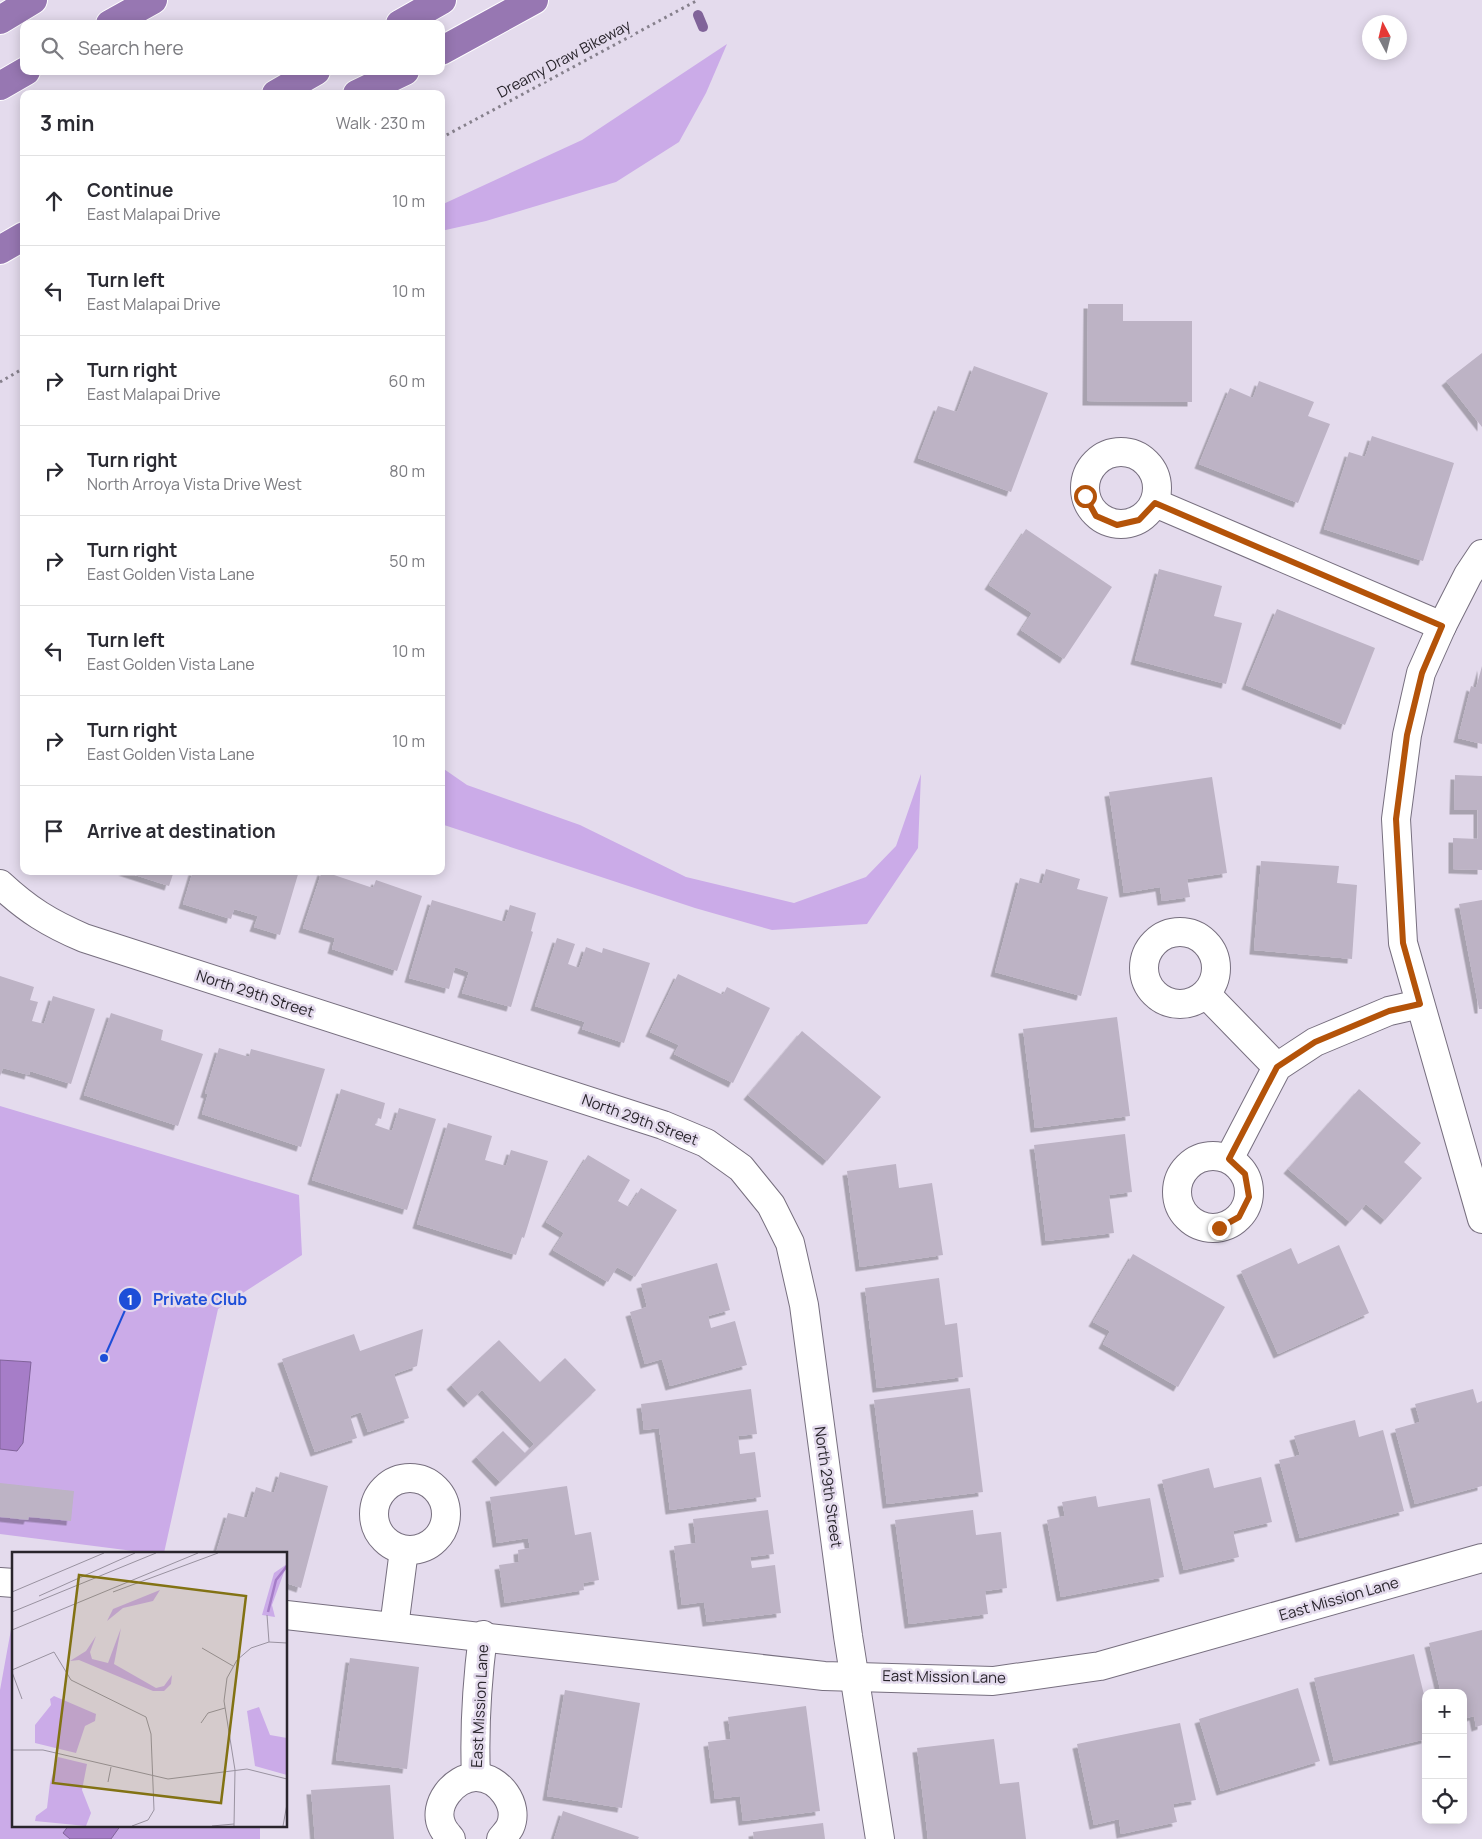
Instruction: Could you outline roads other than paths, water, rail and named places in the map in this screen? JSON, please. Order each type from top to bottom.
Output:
[{"type":"highway","points":[[0,20],[33,0]]},
{"type":"highway","points":[[117,20],[153,0]]},
{"type":"highway","points":[[407,20],[442,0]]},
{"type":"highway","points":[[445,50],[534,0]]},
{"type":"highway","points":[[0,86],[20,74]]},
{"type":"highway","points":[[283,90],[309,75]]},
{"type":"highway","points":[[365,90],[397,75]]},
{"type":"highway","points":[[0,250],[20,238]]},
{"type":"highway","points":[[0,262],[20,253]]},
{"type":"street","points":[[1155,503],[1442,626]]},
{"type":"street","points":[[1482,554],[1468,575],[1442,626],[1419,682],[1407,735],[1396,819],[1403,943],[1482,1220]]},
{"type":"street","name":"North 29th Street","points":[[0,884],[21,903],[46,921],[84,938],[662,1125],[706,1144],[741,1168],[771,1205],[790,1243],[804,1305],[855,1676],[880,1839]]},
{"type":"street","points":[[1206,994],[1277,1067]]},
{"type":"street","points":[[1229,1159],[1277,1067],[1315,1042],[1389,1011],[1420,1004]]},
{"type":"street","points":[[394,1627],[404,1550]]},
{"type":"street","name":"East Mission Lane","points":[[288,1615],[483,1635],[824,1676],[993,1681],[1100,1666],[1482,1558]]},
{"type":"street","name":"East Mission Lane","points":[[476,1777],[475,1748],[479,1667],[483,1635]]},
{"type":"street","name":"East Mission Lane","points":[[451,1839],[441,1825],[441,1803],[454,1784],[476,1777],[498,1784],[511,1803],[511,1825],[501,1839]]},
{"type":"waterway","points":[[698,15],[703,27]]},
{"type":"place","name":"Private Club","points":[[104,1358]]}]
